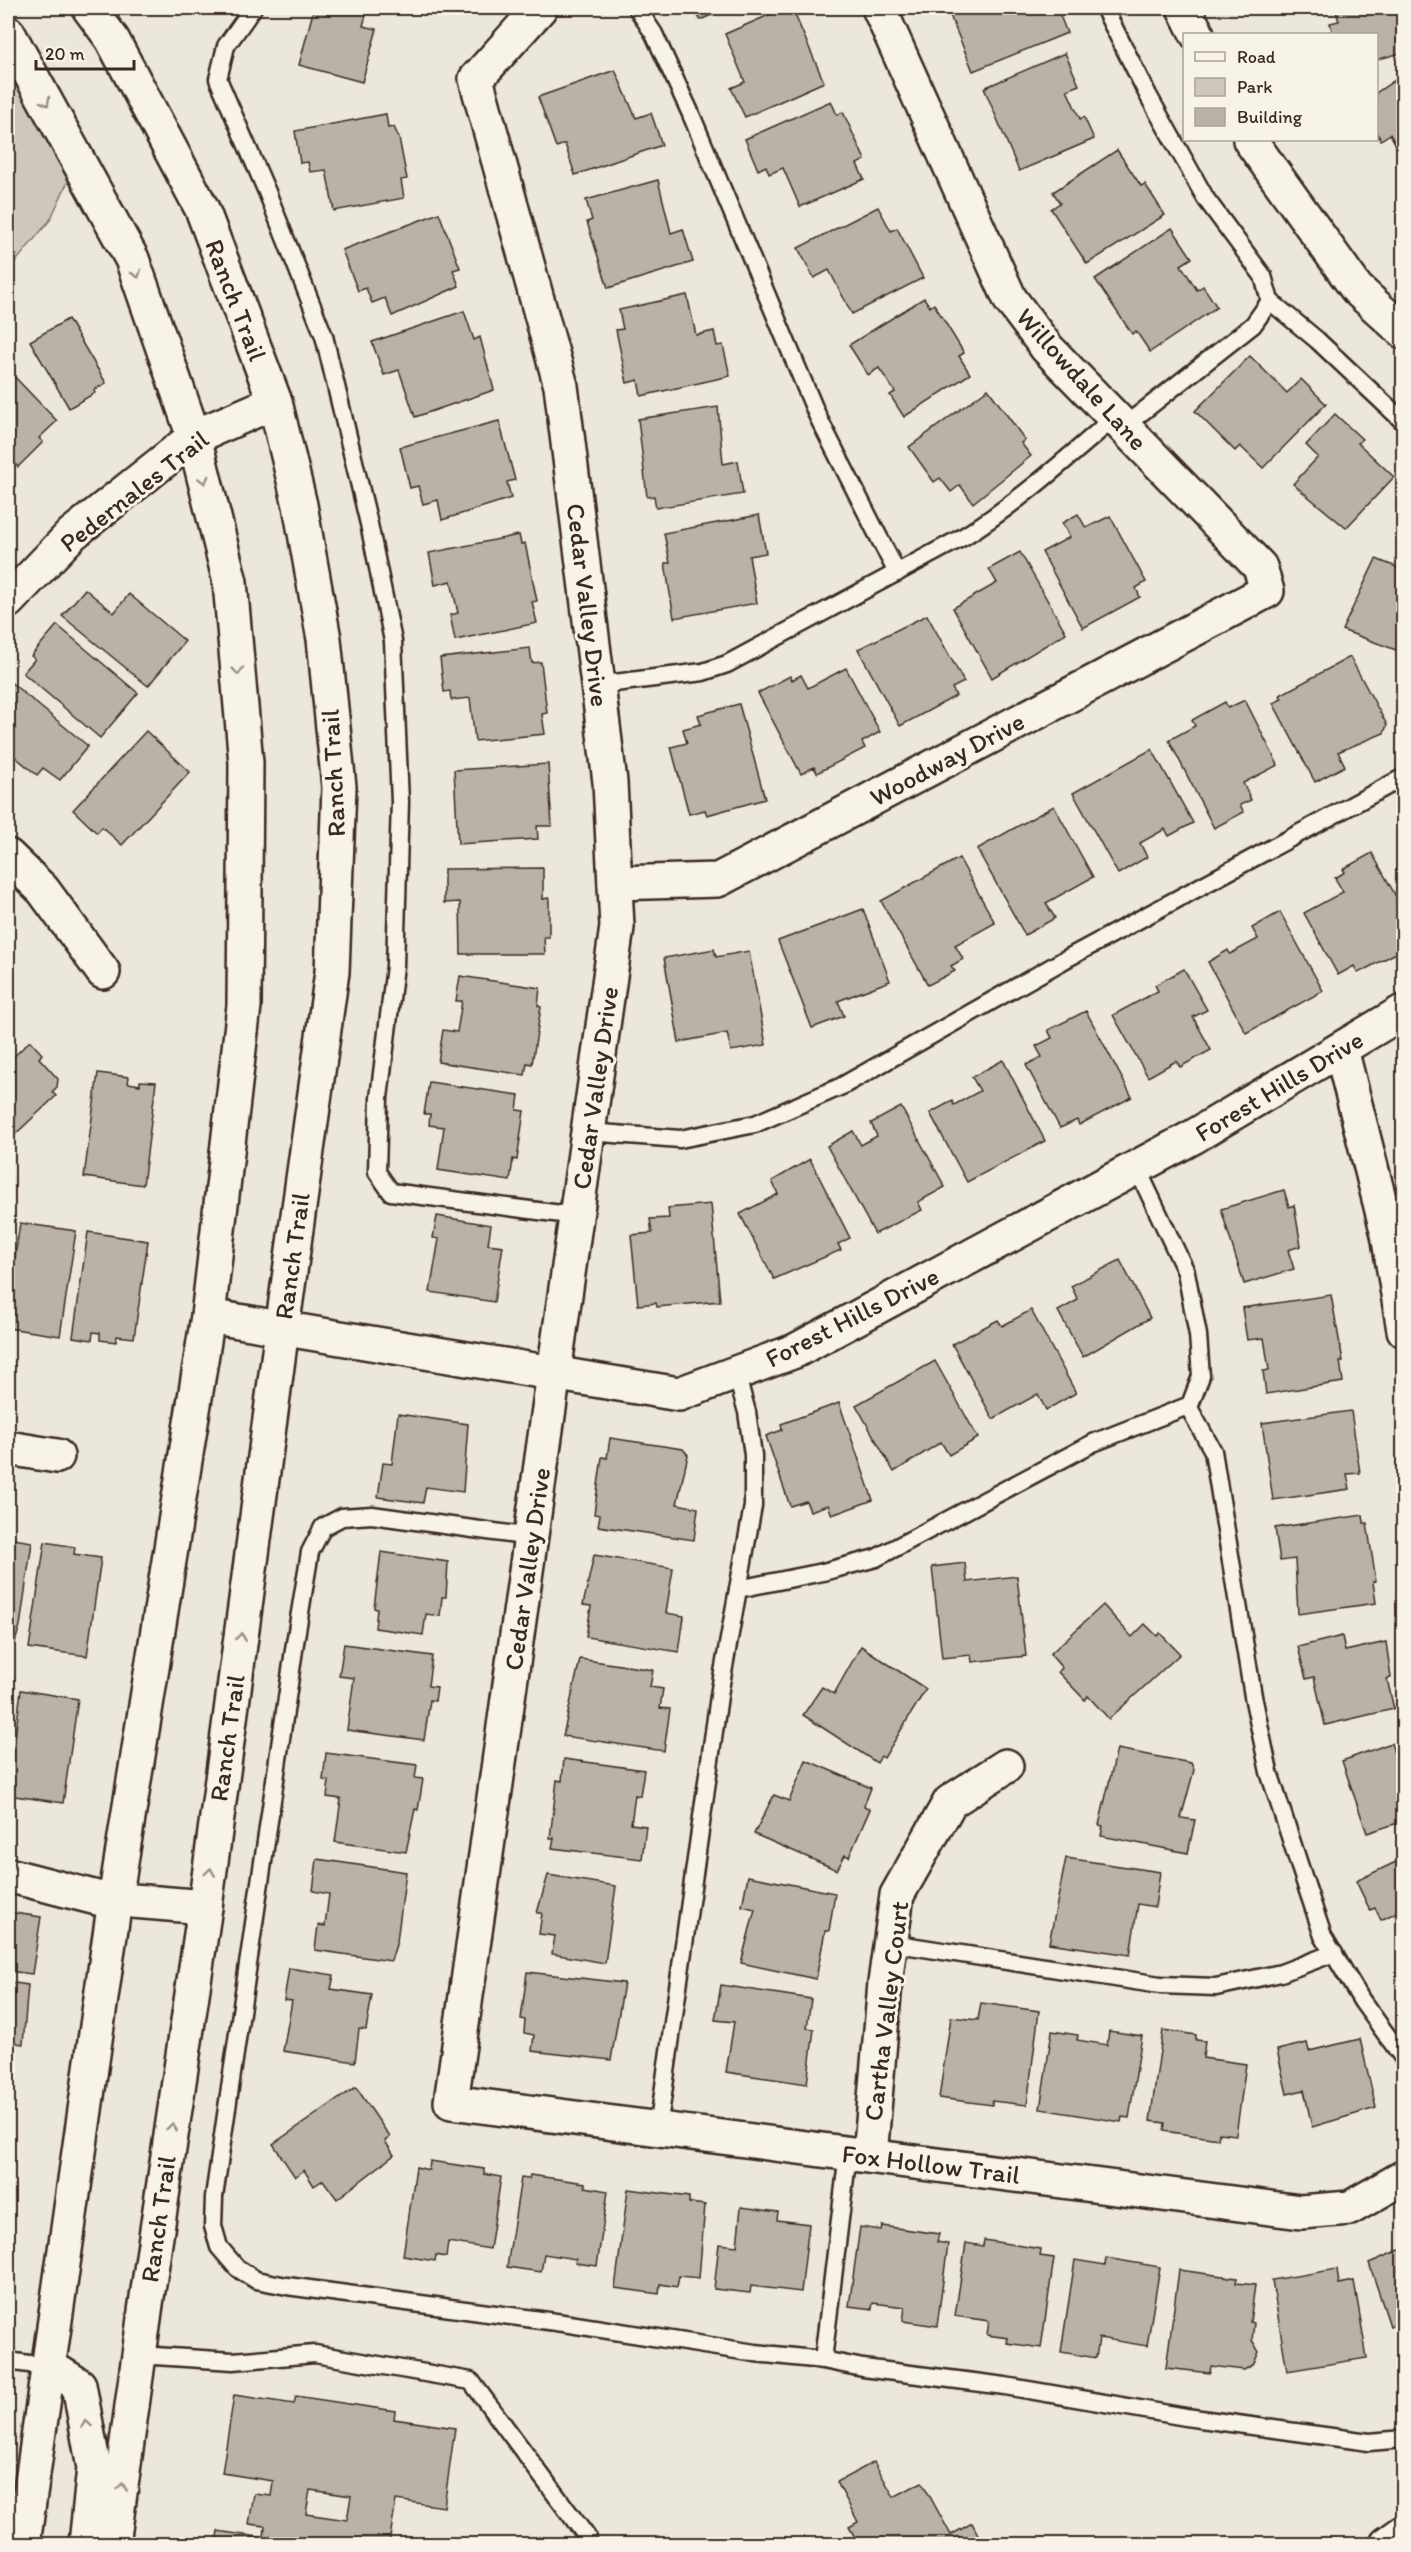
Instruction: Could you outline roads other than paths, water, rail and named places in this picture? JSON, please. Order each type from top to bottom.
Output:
[{"type":"street","name":"Ranch Trail","points":[[89,8],[112,39],[202,209],[275,402],[300,505],[324,639],[339,787],[333,972],[282,1329],[205,1907],[113,2544]]},
{"type":"street","name":"Cedar Valley Drive","points":[[450,2102],[617,927],[610,782],[561,386],[476,79],[540,8]]},
{"type":"street","name":"Willowdale Lane","points":[[879,8],[1010,299],[1047,348],[1260,567],[1267,591]]},
{"type":"street","points":[[1184,8],[1196,33]]},
{"type":"street","points":[[8,33],[132,259],[194,437],[230,582],[246,763],[244,1006],[208,1316],[115,1900],[23,2544]]},
{"type":"street","points":[[1251,141],[1357,289],[1404,332]]},
{"type":"street","name":"Pedernales Trail","points":[[8,601],[72,534],[194,437],[275,402]]},
{"type":"street","name":"Woodway Drive","points":[[615,883],[718,880],[1267,591]]},
{"type":"street","points":[[8,856],[43,890],[103,972]]},
{"type":"street","name":"Forest Hills Drive","points":[[208,1316],[679,1394],[795,1351],[1193,1137],[1404,1011]]},
{"type":"street","points":[[1341,1048],[1388,1234],[1404,1330]]},
{"type":"street","points":[[8,1448],[57,1456]]},
{"type":"street","name":"Cartha Valley Court","points":[[859,2155],[897,1895],[950,1802],[1006,1766]]},
{"type":"street","points":[[8,1875],[97,1898],[205,1907]]},
{"type":"street","name":"Fox Hollow Trail","points":[[450,2102],[1300,2212],[1350,2208],[1404,2177]]},
{"type":"street","points":[[50,2367],[79,2385],[94,2468],[86,2544]]},
{"type":"street","points":[[1387,2544],[1404,2532]]},
{"type":"lane","points":[[253,8],[226,46],[218,79],[267,192],[324,336],[369,524],[393,641],[400,802],[395,966],[379,1098],[377,1172],[391,1192],[577,1216]]},
{"type":"lane","points":[[637,8],[654,34],[690,112],[818,417],[897,573]]},
{"type":"lane","points":[[1104,8],[1148,95],[1200,188],[1263,276],[1270,301],[1317,340],[1404,422]]},
{"type":"lane","points":[[598,685],[703,672],[727,664],[996,517],[1118,422],[1253,325],[1270,301]]},
{"type":"lane","points":[[588,1132],[680,1139],[754,1124],[842,1086],[1064,960],[1404,777]]},
{"type":"lane","points":[[738,1589],[823,1572],[876,1558],[1094,1443],[1188,1406],[1201,1376],[1198,1335],[1186,1272],[1137,1168]]},
{"type":"lane","points":[[657,2128],[720,1689],[753,1506],[753,1455],[747,1412],[736,1373]]},
{"type":"lane","points":[[1188,1406],[1214,1452],[1253,1696],[1269,1772],[1323,1936],[1362,2001],[1404,2059]]},
{"type":"lane","points":[[531,1537],[372,1515],[352,1516],[342,1517],[323,1527],[310,1552],[214,2197],[213,2226],[219,2247],[237,2268],[256,2280],[287,2286],[755,2353],[823,2360],[863,2368],[1005,2386],[1186,2417],[1369,2442],[1404,2439]]},
{"type":"lane","points":[[891,1943],[1160,1985],[1216,1987],[1281,1974],[1334,1953]]},
{"type":"lane","points":[[823,2360],[859,2155]]},
{"type":"lane","points":[[139,2355],[233,2361],[315,2354],[471,2381],[587,2537],[587,2544]]},
{"type":"lane","points":[[8,2361],[50,2367]]}]
